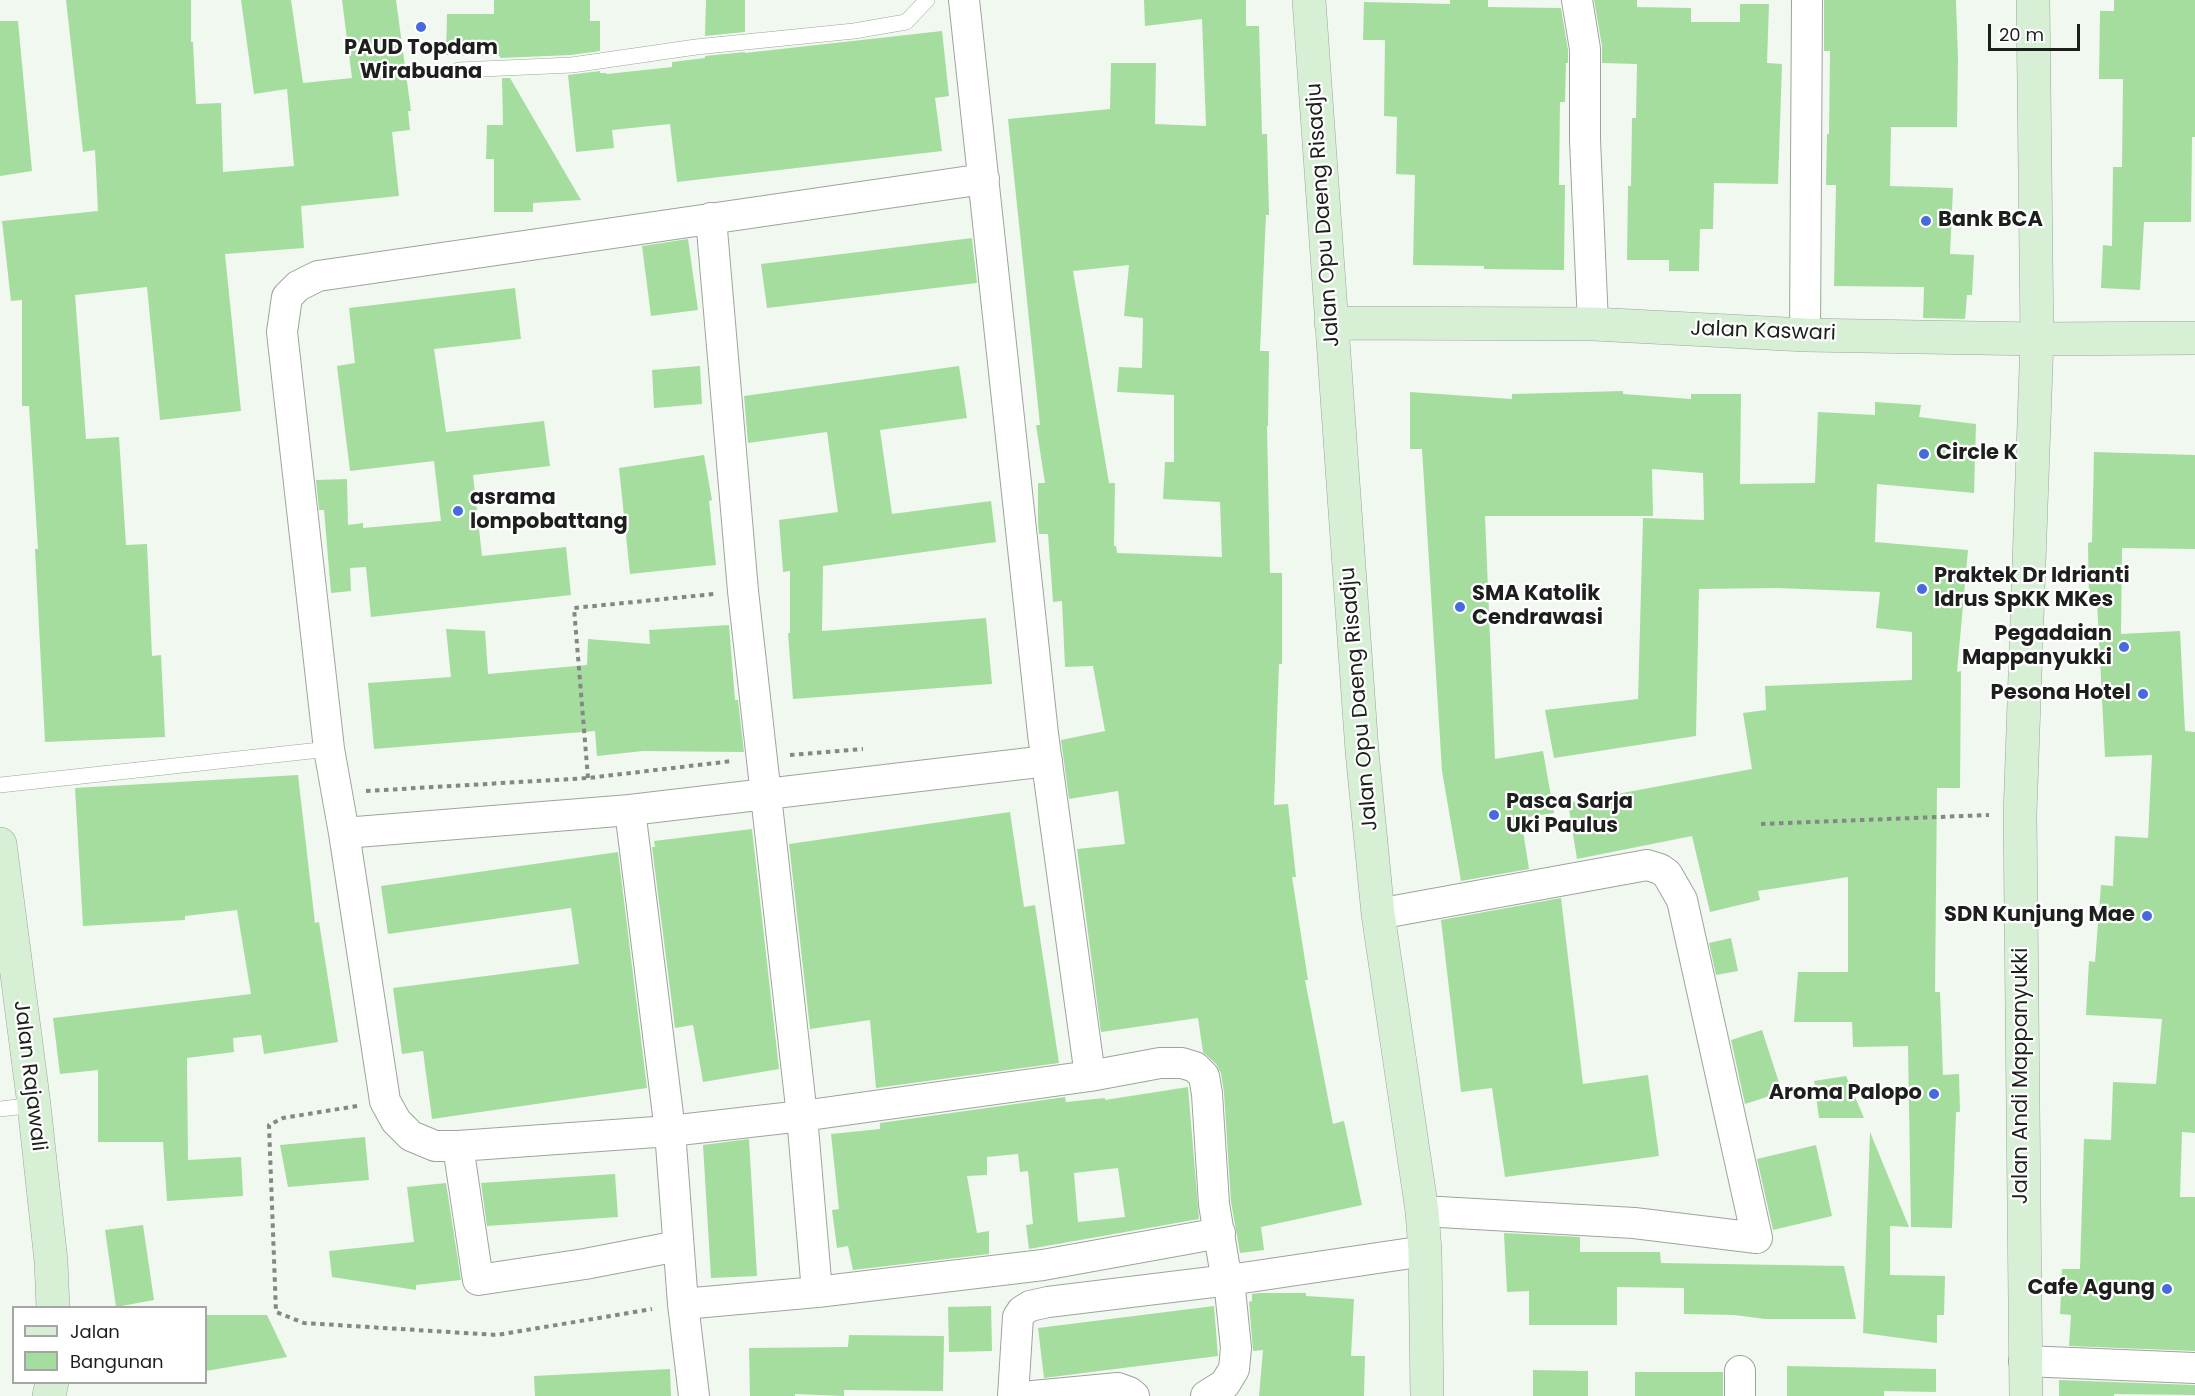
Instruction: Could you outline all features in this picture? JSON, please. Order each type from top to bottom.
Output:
[{"type":"main road","name":"Jalan Opu Daeng Risadju","points":[[1309,0],[1362,751],[1378,914],[1422,1211],[1425,1251],[1427,1396]]},
{"type":"main road","name":"Jalan Andi Mappanyukki","points":[[2026,1396],[2020,814],[2037,339],[2033,0]]},
{"type":"main road","name":"Jalan Kaswari","points":[[1331,323],[1593,324],[1805,335],[2037,339],[2195,338]]},
{"type":"main road","name":"Jalan Rajawali","points":[[0,844],[34,1105],[51,1261],[53,1306]]},
{"type":"street","points":[[964,0],[1047,760],[1090,1077]]},
{"type":"street","points":[[1577,0],[1585,49],[1584,140],[1593,324]]},
{"type":"street","points":[[1805,335],[1808,0]]},
{"type":"street","points":[[984,179],[318,276],[298,286],[287,297],[282,332],[329,749],[385,1101],[396,1121],[411,1136],[435,1146],[458,1146],[670,1131],[801,1116],[1090,1077],[1160,1063],[1182,1063],[1195,1067],[1204,1076],[1214,1204],[1224,1254],[1236,1348],[1234,1369],[1225,1384],[1206,1396]]},
{"type":"street","points":[[711,218],[743,591],[801,1116],[817,1292]]},
{"type":"street","points":[[344,833],[630,810],[1047,760]]},
{"type":"street","points":[[630,810],[670,1131],[683,1310],[694,1396]]},
{"type":"street","points":[[1378,914],[1647,865],[1667,874],[1682,900],[1758,1238],[1634,1223],[1422,1211]]},
{"type":"street","points":[[458,1146],[478,1280],[585,1264],[678,1246]]},
{"type":"street","points":[[683,1310],[817,1292],[1045,1283],[1224,1254],[1425,1251]]},
{"type":"street","points":[[1013,1396],[1018,1317],[1030,1306],[1045,1283],[1224,1254]]},
{"type":"street","points":[[2024,1361],[2195,1368]]},
{"type":"street","points":[[1033,1396],[1118,1388],[1134,1396]]},
{"type":"lane","points":[[459,70],[572,65],[696,47],[854,31],[906,22],[927,0]]},
{"type":"lane","points":[[0,785],[329,749]]},
{"type":"lane","points":[[0,1109],[34,1105]]},
{"type":"path","points":[[588,778],[574,608],[743,591]]},
{"type":"path","points":[[337,793],[588,778],[762,757],[868,749]]},
{"type":"path","points":[[1761,824],[2020,814]]},
{"type":"path","points":[[385,1101],[283,1118],[269,1125],[276,1312],[304,1323],[497,1335],[683,1310]]},
{"type":"building","points":[[66,0],[191,0],[191,42],[193,42],[196,104],[221,103],[223,172],[294,166],[287,89],[254,94],[241,0],[291,0],[303,83],[352,78],[342,0],[396,0],[411,111],[408,111],[410,130],[392,132],[399,196],[301,206],[304,248],[225,254],[241,411],[160,420],[147,287],[75,295],[86,439],[119,437],[126,545],[147,544],[152,656],[161,655],[165,737],[45,742],[35,549],[38,549],[29,406],[22,406],[22,300],[11,301],[2,221],[98,211],[95,150],[83,152]]},
{"type":"building","points":[[494,0],[590,0],[590,21],[600,21],[600,51],[571,55],[500,58],[500,56],[446,55],[447,14],[494,14]]},
{"type":"building","points":[[706,0],[745,0],[745,32],[705,36]]},
{"type":"building","points":[[1144,0],[1246,0],[1246,26],[1259,26],[1262,134],[1267,134],[1269,215],[1266,215],[1260,351],[1269,351],[1267,426],[1270,573],[1282,573],[1282,664],[1279,664],[1274,805],[1288,804],[1296,877],[1292,877],[1308,980],[1305,980],[1333,1124],[1344,1121],[1362,1205],[1261,1227],[1264,1250],[1240,1253],[1231,1202],[1221,1073],[1216,1064],[1203,1052],[1198,1018],[1101,1032],[1077,849],[1125,844],[1118,791],[1069,799],[1061,740],[1105,731],[1093,666],[1065,667],[1062,601],[1053,602],[1048,534],[1039,534],[1038,523],[1038,483],[1045,483],[1036,425],[1040,425],[1008,119],[1110,109],[1111,63],[1156,63],[1155,124],[1206,126],[1202,19],[1145,26]],"holes":[[[1129,265],[1124,316],[1143,318],[1142,368],[1119,367],[1117,392],[1174,395],[1174,462],[1165,462],[1163,499],[1220,502],[1222,557],[1117,553],[1116,546],[1114,546],[1115,483],[1109,483],[1073,271]]]},
{"type":"building","points":[[1450,0],[1488,0],[1488,7],[1561,8],[1568,50],[1565,102],[1560,102],[1559,185],[1565,185],[1564,270],[1413,265],[1415,175],[1396,174],[1397,117],[1384,116],[1385,40],[1363,40],[1364,2],[1450,4]]},
{"type":"building","points":[[1594,0],[1637,0],[1637,7],[1691,8],[1691,22],[1740,22],[1740,4],[1769,4],[1767,63],[1782,64],[1778,184],[1714,183],[1713,229],[1700,229],[1699,271],[1669,271],[1669,260],[1627,260],[1628,186],[1631,186],[1632,118],[1636,118],[1637,64],[1602,63],[1602,46]]},
{"type":"building","points":[[1824,0],[1956,0],[1957,127],[1891,127],[1890,186],[1953,188],[1950,254],[1974,255],[1972,295],[1967,295],[1965,319],[1923,318],[1924,287],[1834,286],[1836,185],[1826,185],[1830,51],[1824,51]]},
{"type":"building","points":[[2114,0],[2195,0],[2195,137],[2192,137],[2191,222],[2144,222],[2140,290],[2101,288],[2103,245],[2112,246],[2113,167],[2122,167],[2123,79],[2099,79],[2100,11],[2114,11]]},
{"type":"building","points":[[0,21],[18,21],[32,171],[0,176]]},
{"type":"building","points":[[942,31],[949,96],[935,98],[942,151],[677,182],[670,124],[612,130],[614,148],[576,152],[568,75],[600,71],[600,73],[607,74],[672,67],[672,62],[705,58],[705,56]]},
{"type":"building","points":[[502,78],[510,78],[581,200],[533,203],[533,212],[494,212],[494,159],[486,159],[487,125],[503,125]]},
{"type":"building","points":[[972,238],[977,283],[767,308],[761,264]]},
{"type":"building","points":[[688,239],[698,310],[651,316],[642,246]]},
{"type":"building","points":[[515,288],[521,339],[434,349],[446,432],[544,421],[550,466],[473,475],[482,556],[566,547],[571,595],[371,617],[366,567],[350,568],[351,591],[331,593],[324,510],[319,510],[316,480],[347,479],[348,525],[363,523],[363,528],[441,521],[434,461],[350,471],[337,366],[355,363],[349,308]]},
{"type":"building","points":[[700,366],[702,404],[654,408],[652,370]]},
{"type":"building","points":[[959,366],[967,418],[880,430],[892,514],[991,501],[996,542],[823,566],[822,631],[986,618],[992,684],[793,699],[788,633],[790,633],[790,571],[783,572],[779,520],[838,512],[827,432],[748,443],[744,396]]},
{"type":"building","points":[[1623,391],[1623,394],[1691,399],[1691,394],[1741,394],[1740,484],[1815,483],[1818,412],[1875,415],[1875,402],[1921,405],[1919,417],[1976,424],[1974,493],[1877,484],[1875,542],[1968,550],[1957,672],[1961,671],[1960,788],[1937,788],[1935,992],[1940,992],[1943,1075],[1959,1074],[1960,1112],[1956,1112],[1952,1228],[1911,1227],[1908,1046],[1853,1047],[1852,1022],[1794,1022],[1798,972],[1848,972],[1848,877],[1758,891],[1760,900],[1710,912],[1692,836],[1577,859],[1568,803],[1752,769],[1743,713],[1766,710],[1765,686],[1912,680],[1912,632],[1876,628],[1880,592],[1777,588],[1699,589],[1696,736],[1554,758],[1545,710],[1638,699],[1643,518],[1704,520],[1703,473],[1652,469],[1653,516],[1485,516],[1495,759],[1543,751],[1554,813],[1521,818],[1529,869],[1461,881],[1442,771],[1422,449],[1410,449],[1410,392],[1512,399],[1512,394]]},
{"type":"building","points":[[2094,452],[2195,455],[2195,549],[2122,548],[2121,634],[2180,631],[2185,731],[2195,732],[2195,1133],[2182,1132],[2180,1197],[2195,1197],[2195,1351],[2069,1346],[2071,1315],[2060,1314],[2062,1269],[2080,1269],[2084,1139],[2111,1140],[2113,1082],[2156,1084],[2162,1019],[2086,1015],[2089,961],[2095,962],[2101,885],[2113,886],[2115,836],[2148,838],[2152,755],[2105,757],[2097,602],[2089,602],[2088,543],[2092,542]]},
{"type":"building","points":[[704,455],[712,500],[709,501],[716,565],[630,574],[619,468]]},
{"type":"building","points":[[729,625],[735,700],[738,700],[744,752],[643,751],[597,756],[595,731],[374,749],[368,683],[451,677],[446,629],[485,631],[488,674],[587,665],[588,639],[650,644],[649,630]]},
{"type":"building","points":[[298,775],[315,923],[319,922],[338,1042],[264,1054],[261,1035],[233,1038],[234,1052],[187,1058],[188,1160],[241,1157],[243,1196],[167,1201],[163,1142],[98,1142],[98,1070],[60,1074],[53,1018],[251,994],[237,910],[185,916],[185,920],[83,926],[75,788]]},
{"type":"building","points":[[1010,812],[1024,907],[1035,905],[1059,1063],[876,1088],[870,1020],[810,1029],[789,844]]},
{"type":"building","points":[[752,829],[779,1069],[703,1082],[693,1025],[675,1028],[652,847],[655,847],[654,841]]},
{"type":"building","points":[[618,852],[647,1088],[432,1119],[423,1051],[402,1054],[393,988],[579,964],[571,908],[388,934],[381,886]]},
{"type":"building","points":[[1561,898],[1583,1084],[1648,1075],[1659,1156],[1505,1177],[1492,1088],[1461,1092],[1441,920]]},
{"type":"building","points":[[1731,938],[1738,971],[1716,975],[1709,943]]},
{"type":"building","points":[[1762,1030],[1782,1092],[1745,1104],[1731,1040]]},
{"type":"building","points":[[1846,1076],[1864,1118],[1819,1118],[1814,1081]]},
{"type":"building","points":[[1188,1087],[1199,1219],[1029,1249],[1026,1225],[1033,1224],[1028,1171],[1020,1172],[1018,1154],[987,1157],[987,1175],[967,1176],[977,1233],[989,1231],[989,1254],[853,1270],[848,1246],[837,1248],[832,1210],[839,1209],[831,1134],[880,1129],[880,1123],[1065,1097],[1066,1102],[1105,1098],[1105,1100]],"holes":[[[1118,1168],[1125,1217],[1078,1222],[1074,1173]]]},
{"type":"building","points":[[1870,1132],[1909,1227],[1890,1226],[1890,1275],[1945,1276],[1944,1315],[1937,1315],[1937,1343],[1863,1333]]},
{"type":"building","points":[[365,1137],[369,1180],[288,1187],[280,1145]]},
{"type":"building","points":[[749,1139],[757,1276],[711,1278],[703,1145]]},
{"type":"building","points":[[1816,1145],[1832,1216],[1773,1230],[1757,1159]]},
{"type":"building","points":[[615,1174],[618,1217],[487,1226],[481,1183]]},
{"type":"building","points":[[446,1183],[461,1280],[416,1285],[416,1290],[332,1277],[329,1251],[414,1242],[407,1187]]},
{"type":"building","points":[[143,1225],[154,1300],[116,1306],[105,1230]]},
{"type":"building","points":[[1504,1233],[1580,1237],[1580,1252],[1660,1252],[1661,1263],[1844,1266],[1856,1319],[1765,1319],[1734,1315],[1684,1314],[1684,1288],[1617,1287],[1617,1325],[1529,1325],[1529,1291],[1507,1292]]},
{"type":"building","points":[[1306,1293],[1306,1296],[1354,1299],[1351,1356],[1365,1356],[1364,1396],[1259,1396],[1263,1350],[1253,1351],[1249,1302],[1252,1301],[1252,1294]]},
{"type":"building","points":[[991,1306],[992,1351],[949,1352],[948,1307]]},
{"type":"building","points":[[1214,1306],[1218,1356],[1044,1378],[1038,1328]]},
{"type":"building","points":[[207,1315],[267,1315],[287,1357],[207,1371]]},
{"type":"building","points":[[849,1335],[944,1336],[943,1391],[844,1390],[844,1396],[795,1394],[795,1396],[750,1396],[749,1348],[848,1347]]},
{"type":"building","points":[[1787,1366],[1936,1369],[1936,1392],[1884,1391],[1884,1396],[1787,1396]]},
{"type":"building","points":[[670,1369],[671,1396],[535,1396],[534,1376]]},
{"type":"building","points":[[1533,1370],[1588,1371],[1588,1396],[1533,1396]]},
{"type":"building","points":[[1635,1372],[1723,1372],[1723,1396],[1635,1396]]},
{"type":"building","points":[[2059,1380],[2195,1385],[2195,1395],[2059,1396]]},
{"type":"place","name":"PAUD Topdam Wirabuana","points":[[421,27]]},
{"type":"place","name":"Bank BCA","points":[[1926,221]]},
{"type":"place","name":"Circle K","points":[[1924,454]]},
{"type":"place","name":"asrama lompobattang","points":[[458,511]]},
{"type":"place","name":"Praktek Dr Idrianti Idrus SpKK MKes","points":[[1922,589]]},
{"type":"place","name":"SMA Katolik Cendrawasi","points":[[1460,607]]},
{"type":"place","name":"Pegadaian Mappanyukki","points":[[2124,647]]},
{"type":"place","name":"Pesona Hotel","points":[[2143,694]]},
{"type":"place","name":"Pasca Sarja Uki Paulus","points":[[1494,815]]},
{"type":"place","name":"SDN Kunjung Mae","points":[[2147,916]]},
{"type":"place","name":"Aroma Palopo","points":[[1934,1094]]},
{"type":"place","name":"Cafe Agung","points":[[2167,1289]]}]
